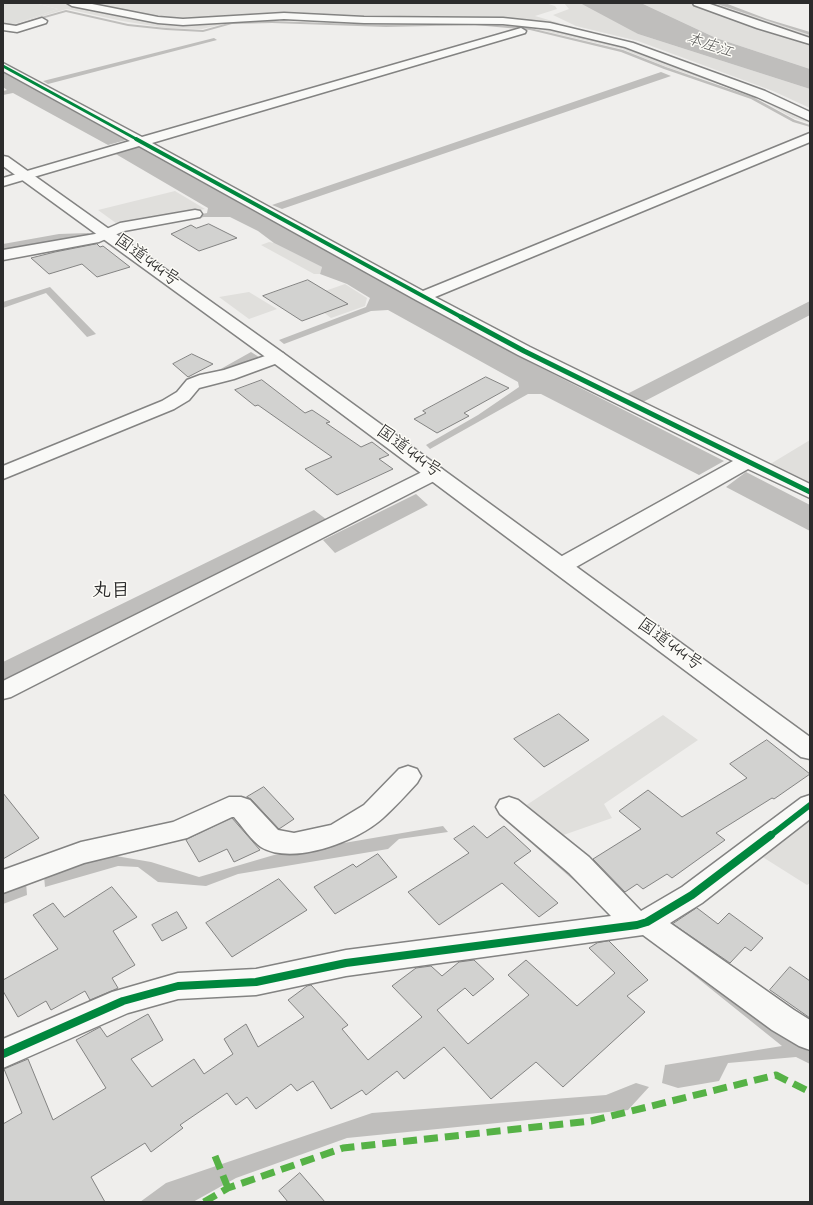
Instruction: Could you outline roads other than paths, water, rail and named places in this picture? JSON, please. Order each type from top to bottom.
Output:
[{"type":"main road","points":[[74,3],[158,20],[183,22],[284,16],[364,20],[502,21],[550,26],[629,45],[761,94],[810,117]]},
{"type":"main road","points":[[698,3],[761,26],[810,41]]},
{"type":"main road","points":[[3,27],[17,29],[42,21]]},
{"type":"main road","points":[[3,182],[521,31]]},
{"type":"main road","points":[[3,66],[422,297],[524,350],[810,492]]},
{"type":"main road","points":[[422,297],[810,137]]},
{"type":"main road","name":"国道444号","points":[[3,160],[277,357],[810,750]]},
{"type":"main road","points":[[3,255],[99,238],[120,227],[195,214]]},
{"type":"main road","points":[[3,473],[168,405],[183,396],[193,384],[206,379],[228,375],[277,357]]},
{"type":"main road","points":[[561,566],[746,461]]},
{"type":"main road","points":[[3,692],[435,473]]},
{"type":"main road","points":[[3,882],[81,853],[178,831],[228,807],[241,807],[270,839],[294,844],[338,834],[373,812],[408,776]]},
{"type":"main road","points":[[3,1054],[123,1001],[178,986],[256,982],[346,964],[642,923],[692,895],[810,805]]},
{"type":"main road","points":[[509,807],[579,865],[642,923],[783,1020],[810,1036]]},
{"type":"water","name":"本庄江","points":[[580,3],[641,3],[716,38],[810,69],[810,89],[638,34]]},
{"type":"water","points":[[714,3],[725,3],[767,19],[810,32],[810,35]]},
{"type":"water","points":[[214,38],[217,40],[48,84],[43,81]]},
{"type":"water","points":[[3,72],[126,140],[108,145],[13,93],[3,95],[3,91],[7,90],[3,87]]},
{"type":"water","points":[[661,72],[671,76],[282,209],[272,205]]},
{"type":"water","points":[[139,146],[257,213],[269,217],[516,355],[724,461],[699,475],[541,394],[528,394],[430,449],[426,445],[478,415],[519,387],[518,382],[388,310],[371,311],[284,344],[279,340],[366,307],[370,298],[347,284],[320,274],[322,267],[274,243],[258,231],[230,217],[204,217],[125,231],[123,229],[207,213],[208,208],[114,153]]},
{"type":"water","points":[[88,233],[92,235],[3,252],[3,244],[59,234]]},
{"type":"water","points":[[50,287],[96,334],[87,337],[46,293],[3,308],[3,302]]},
{"type":"water","points":[[810,301],[810,315],[643,402],[627,394]]},
{"type":"water","points":[[251,352],[259,357],[222,373],[210,375]]},
{"type":"water","points":[[746,472],[810,505],[810,531],[726,487]]},
{"type":"water","points":[[416,494],[428,505],[335,553],[323,540]]},
{"type":"water","points":[[314,510],[327,520],[3,681],[3,662]]},
{"type":"water","points":[[509,816],[610,906],[604,907],[504,819]]},
{"type":"water","points":[[443,826],[448,832],[399,839],[388,849],[238,874],[206,886],[158,882],[138,867],[118,866],[45,887],[44,876],[110,855],[151,862],[199,877],[274,855]]},
{"type":"water","points":[[26,882],[27,895],[3,904],[3,892]]},
{"type":"water","points":[[654,935],[791,1042],[810,1052],[810,1064],[796,1057],[728,1063],[719,1081],[678,1088],[662,1083],[665,1065],[782,1046],[645,936]]},
{"type":"water","points":[[636,1083],[649,1087],[628,1110],[347,1138],[236,1178],[193,1202],[140,1202],[166,1183],[372,1113],[606,1095]]},
{"type":"waterway","points":[[3,25],[13,26],[66,11],[128,25],[203,31],[232,23],[272,22],[386,26],[475,24],[530,29],[622,51],[665,68],[752,98],[794,121],[810,126]]},
{"type":"district","name":"丸目","points":[[111,593]]}]
